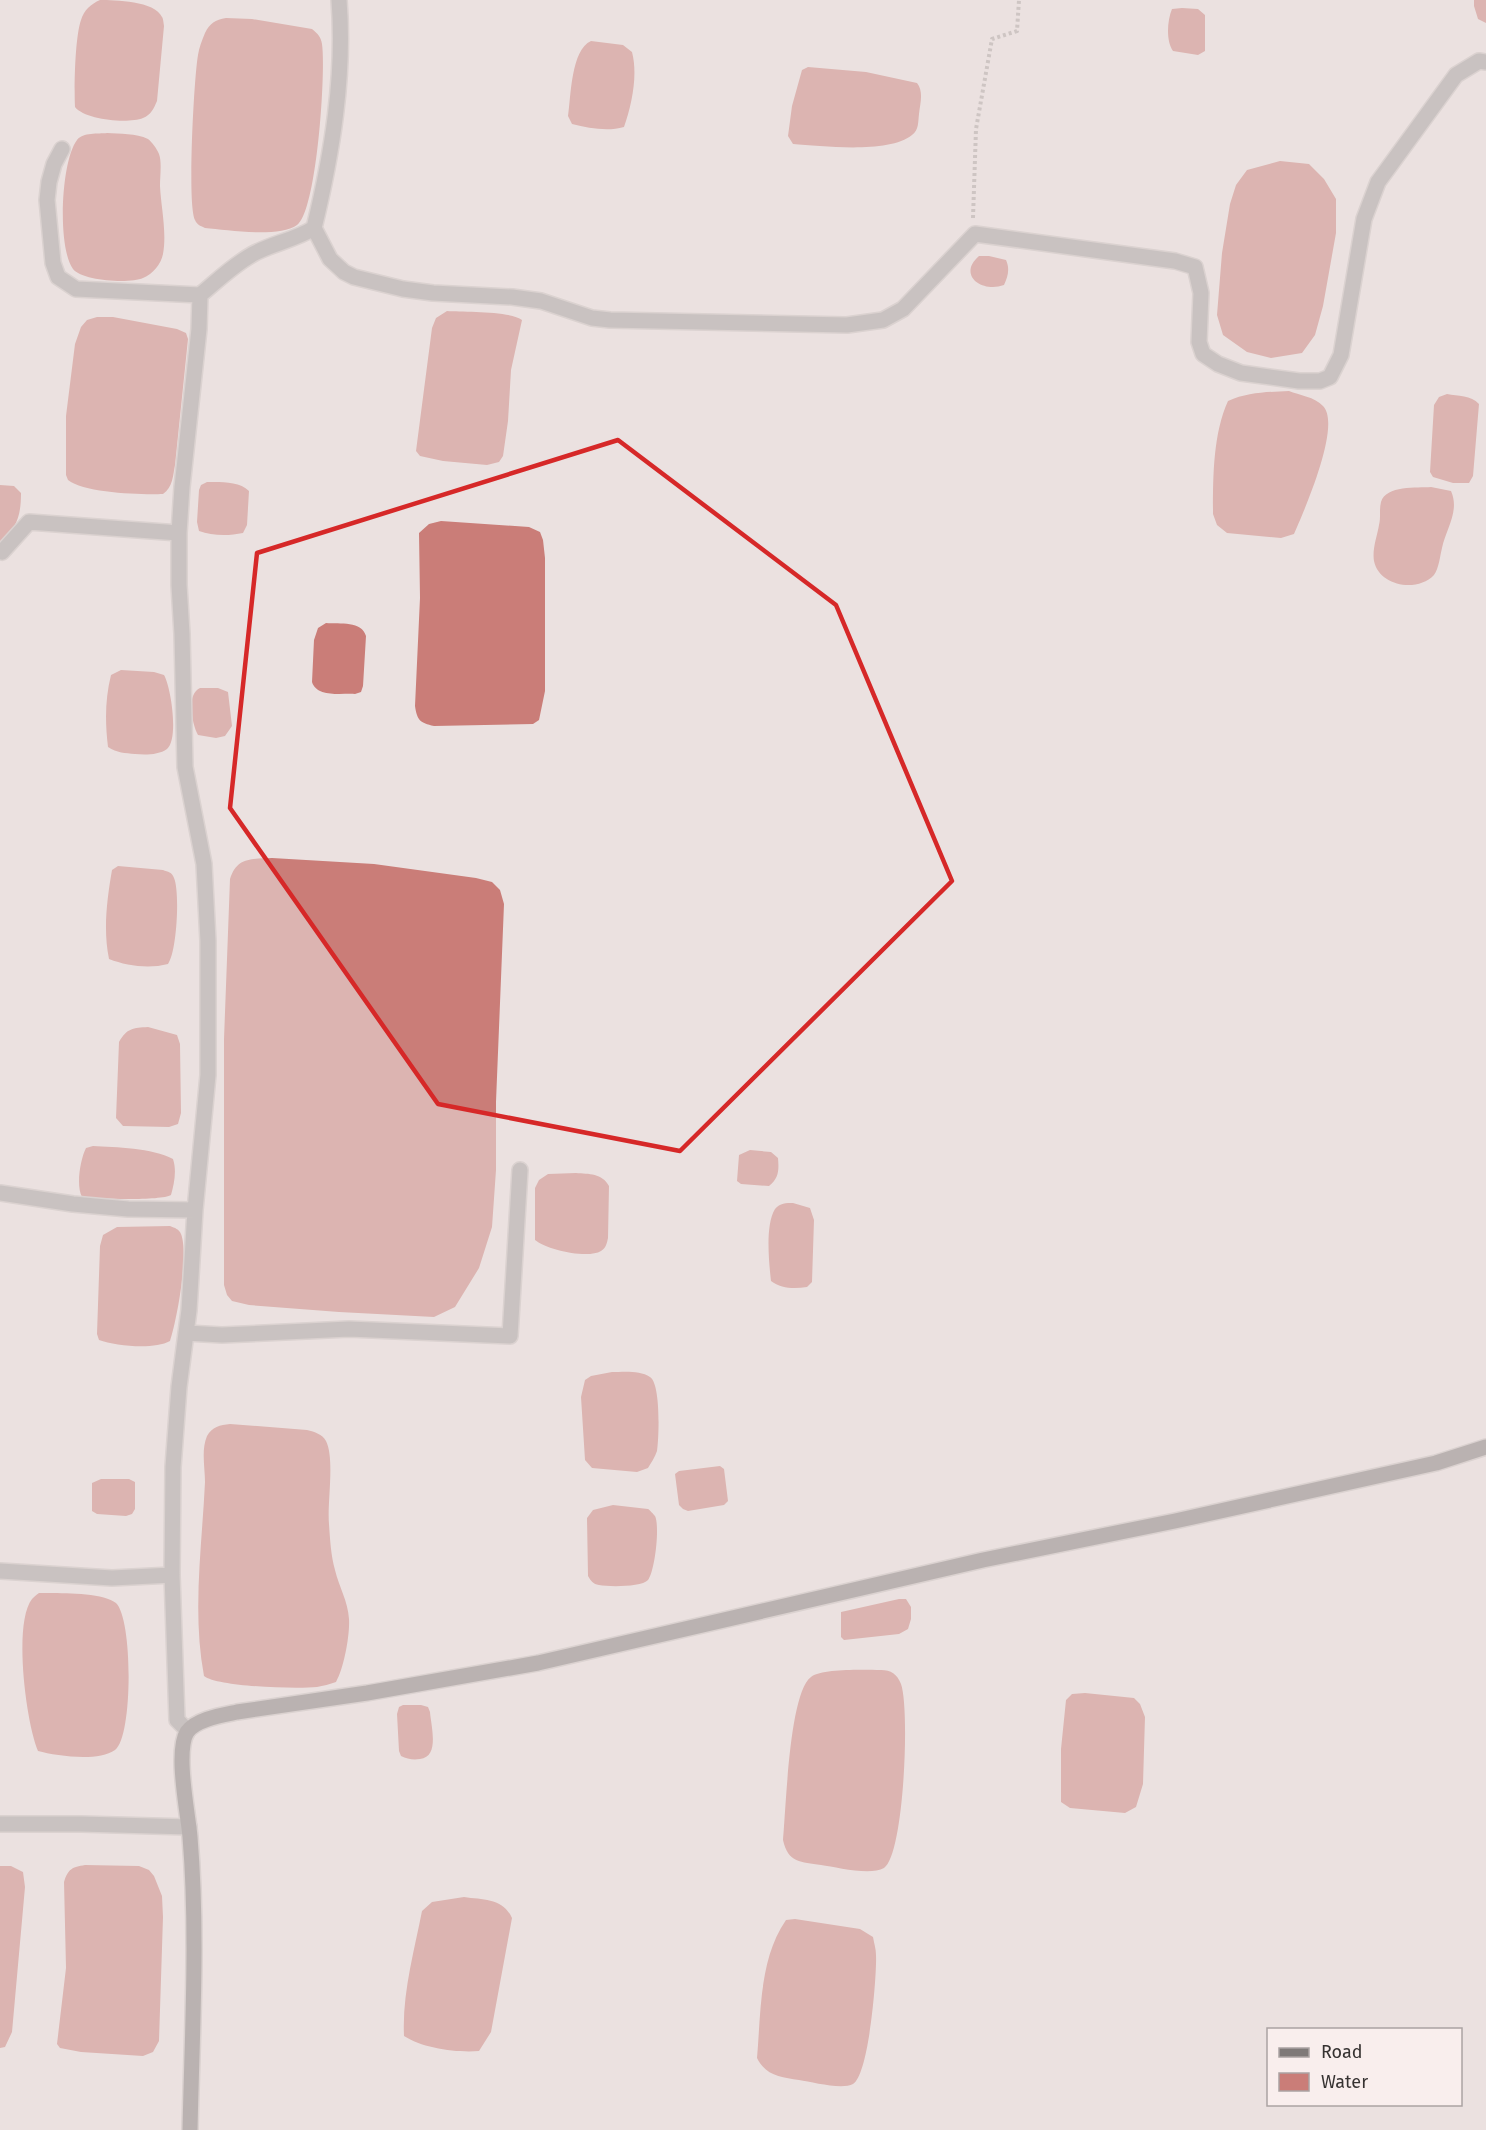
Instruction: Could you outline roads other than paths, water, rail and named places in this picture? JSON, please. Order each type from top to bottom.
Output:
[{"type":"street","points":[[339,0],[341,25],[336,103],[330,156],[314,228],[325,251],[344,272],[354,277],[402,288],[453,295],[512,297],[541,301],[592,318],[610,320],[847,325],[883,320],[903,309],[975,234],[1186,263],[1195,267],[1201,293],[1198,342],[1203,354],[1218,364],[1241,373],[1299,381],[1320,381],[1330,377],[1341,355],[1364,219],[1378,182],[1456,75],[1479,61],[1486,62]]},
{"type":"street","points":[[62,149],[54,164],[47,200],[53,263],[58,277],[76,289],[200,295],[236,265],[254,254],[301,236],[314,228]]},
{"type":"street","points":[[188,1731],[177,1720],[172,1575],[173,1467],[179,1387],[187,1333],[195,1210],[208,1075],[208,941],[204,864],[185,767],[179,533],[199,329],[200,295]]},
{"type":"street","points":[[0,551],[2,552],[29,522],[179,533]]},
{"type":"street","points":[[187,1333],[222,1335],[349,1329],[510,1336],[520,1170]]},
{"type":"street","points":[[0,1193],[73,1204],[128,1209],[195,1210]]},
{"type":"street","points":[[190,2130],[194,1955],[189,1827],[182,1763],[184,1740],[188,1731],[206,1720],[237,1712],[367,1693],[538,1663],[983,1560],[1175,1521],[1436,1463],[1486,1447]]},
{"type":"street","points":[[0,1571],[112,1578],[172,1575]]},
{"type":"street","points":[[0,1824],[189,1827]]},
{"type":"water","points":[[100,0],[143,5],[158,12],[162,17],[164,26],[157,101],[146,117],[127,121],[107,120],[88,115],[75,107],[75,63],[79,28],[86,10]]},
{"type":"water","points":[[1474,0],[1486,0],[1486,23],[1478,19]]},
{"type":"water","points":[[1172,9],[1198,9],[1205,15],[1205,51],[1198,55],[1173,51],[1169,42],[1170,14]]},
{"type":"water","points":[[226,18],[252,19],[312,29],[322,42],[323,82],[315,169],[304,214],[297,225],[289,229],[252,232],[205,228],[195,220],[191,167],[196,68],[205,33],[211,24]]},
{"type":"water","points":[[591,41],[623,45],[632,52],[633,90],[624,127],[605,129],[585,127],[572,124],[568,116],[576,63],[584,46]]},
{"type":"water","points":[[808,67],[866,72],[917,83],[921,98],[916,131],[901,141],[872,147],[793,144],[788,136],[792,106],[802,70]]},
{"type":"water","points":[[107,133],[148,139],[160,157],[163,254],[153,271],[137,280],[106,280],[86,276],[73,269],[68,258],[63,224],[67,166],[80,137]]},
{"type":"water","points":[[1280,161],[1309,164],[1324,179],[1336,199],[1336,233],[1323,306],[1315,335],[1302,353],[1271,358],[1247,352],[1223,335],[1217,315],[1222,253],[1230,204],[1236,185],[1247,170]]},
{"type":"water","points":[[979,256],[1006,260],[1008,272],[1004,285],[988,287],[975,281],[971,276],[971,270]]},
{"type":"water","points":[[447,311],[498,313],[522,320],[511,370],[503,456],[499,462],[487,465],[443,461],[420,456],[416,451],[432,328],[436,318]]},
{"type":"water","points":[[97,317],[113,317],[177,329],[186,333],[188,339],[175,465],[171,484],[163,494],[87,488],[68,480],[66,475],[66,416],[75,344],[81,327],[87,320]]},
{"type":"water","points":[[1289,391],[1320,403],[1328,416],[1325,449],[1294,534],[1281,538],[1227,533],[1217,525],[1213,514],[1213,500],[1219,427],[1228,401],[1250,394]]},
{"type":"water","points":[[1447,394],[1468,397],[1479,404],[1473,476],[1469,483],[1453,483],[1433,477],[1430,472],[1434,405],[1439,397]]},
{"type":"water","points":[[207,482],[235,484],[249,491],[247,525],[243,533],[221,535],[199,531],[197,522],[199,490],[201,485]]},
{"type":"water","points":[[0,485],[14,486],[21,493],[16,522],[0,545]]},
{"type":"water","points":[[1431,487],[1451,491],[1454,506],[1437,569],[1427,581],[1418,584],[1400,584],[1391,581],[1377,570],[1374,561],[1381,502],[1384,497],[1395,490]]},
{"type":"water","points":[[441,521],[529,527],[540,532],[545,558],[545,691],[539,720],[533,724],[434,726],[425,724],[418,718],[415,706],[420,598],[419,533],[429,524]]},
{"type":"water","points":[[326,623],[350,624],[364,631],[366,636],[361,692],[355,694],[324,693],[312,682],[314,640],[318,628]]},
{"type":"water","points":[[121,670],[154,672],[164,675],[171,701],[173,735],[171,743],[164,751],[139,754],[121,752],[108,747],[106,711],[109,684],[111,675]]},
{"type":"water","points":[[200,688],[218,688],[228,692],[232,726],[225,736],[216,738],[198,735],[192,717],[192,703],[193,696]]},
{"type":"water","points":[[272,858],[374,864],[476,878],[492,882],[500,890],[504,904],[496,1102],[496,1170],[492,1227],[479,1268],[455,1307],[434,1317],[249,1305],[232,1301],[227,1295],[224,1285],[224,1039],[230,879],[241,863],[251,859]]},
{"type":"water","points":[[118,866],[163,870],[170,872],[173,876],[177,895],[177,921],[174,947],[168,964],[138,966],[109,959],[106,937],[107,903],[112,870]]},
{"type":"water","points":[[148,1027],[177,1035],[180,1044],[181,1113],[178,1124],[169,1127],[123,1126],[116,1118],[119,1042],[131,1030]]},
{"type":"water","points":[[93,1146],[145,1150],[173,1159],[175,1173],[171,1195],[142,1199],[82,1197],[79,1186],[81,1166],[86,1148]]},
{"type":"water","points":[[750,1150],[771,1152],[778,1158],[778,1174],[769,1186],[741,1184],[737,1181],[739,1155]]},
{"type":"water","points":[[576,1173],[599,1176],[609,1186],[608,1240],[601,1251],[595,1253],[568,1252],[535,1240],[535,1188],[539,1180],[548,1174]]},
{"type":"water","points":[[793,1203],[810,1208],[814,1220],[812,1282],[802,1288],[775,1284],[771,1281],[769,1264],[768,1244],[772,1216],[779,1206]]},
{"type":"water","points":[[170,1226],[181,1234],[184,1256],[179,1303],[170,1341],[163,1344],[135,1346],[99,1340],[97,1334],[100,1246],[103,1235],[117,1227]]},
{"type":"water","points":[[612,1372],[646,1375],[654,1382],[656,1390],[657,1451],[648,1468],[637,1472],[592,1468],[585,1460],[581,1397],[585,1380],[591,1376]]},
{"type":"water","points":[[230,1424],[307,1430],[320,1435],[326,1441],[330,1459],[329,1515],[332,1553],[349,1619],[346,1651],[336,1682],[317,1687],[292,1688],[225,1683],[204,1676],[200,1652],[198,1603],[205,1482],[204,1447],[211,1430]]},
{"type":"water","points":[[720,1466],[724,1469],[728,1501],[724,1505],[688,1511],[683,1509],[679,1505],[675,1474],[679,1471]]},
{"type":"water","points":[[101,1479],[129,1479],[135,1482],[135,1509],[132,1514],[126,1516],[97,1514],[92,1511],[92,1483]]},
{"type":"water","points":[[613,1505],[648,1509],[655,1516],[657,1538],[655,1558],[651,1575],[645,1582],[625,1586],[604,1586],[597,1585],[588,1576],[587,1518],[593,1510]]},
{"type":"water","points":[[39,1593],[79,1594],[110,1599],[116,1603],[122,1613],[128,1653],[128,1702],[121,1741],[115,1750],[108,1754],[77,1757],[38,1751],[29,1719],[22,1650],[26,1611],[32,1599]]},
{"type":"water","points":[[906,1599],[911,1607],[908,1629],[899,1634],[844,1640],[841,1637],[841,1612]]},
{"type":"water","points":[[881,1670],[896,1675],[901,1684],[904,1699],[905,1750],[901,1811],[891,1857],[884,1868],[870,1871],[844,1869],[796,1860],[788,1853],[783,1840],[793,1728],[804,1687],[811,1677],[825,1672]]},
{"type":"water","points":[[1085,1693],[1134,1698],[1140,1704],[1145,1717],[1143,1784],[1136,1807],[1125,1813],[1070,1808],[1061,1802],[1061,1749],[1066,1700],[1072,1694]]},
{"type":"water","points":[[403,1705],[428,1707],[433,1740],[430,1753],[426,1757],[408,1759],[401,1756],[397,1714],[399,1707]]},
{"type":"water","points":[[85,1865],[139,1866],[149,1870],[162,1896],[159,2041],[153,2052],[143,2056],[81,2052],[60,2048],[57,2044],[66,1968],[64,1882],[71,1869]]},
{"type":"water","points":[[0,1866],[11,1866],[23,1872],[25,1887],[12,2032],[5,2047],[0,2048]]},
{"type":"water","points":[[464,1897],[498,1903],[508,1911],[512,1918],[491,2032],[479,2051],[440,2049],[420,2044],[404,2036],[407,1989],[422,1911],[432,1902]]},
{"type":"water","points":[[795,1919],[860,1929],[873,1937],[876,1966],[868,2045],[859,2077],[848,2086],[819,2084],[780,2076],[765,2069],[757,2058],[766,1969],[777,1935],[786,1920]]}]
